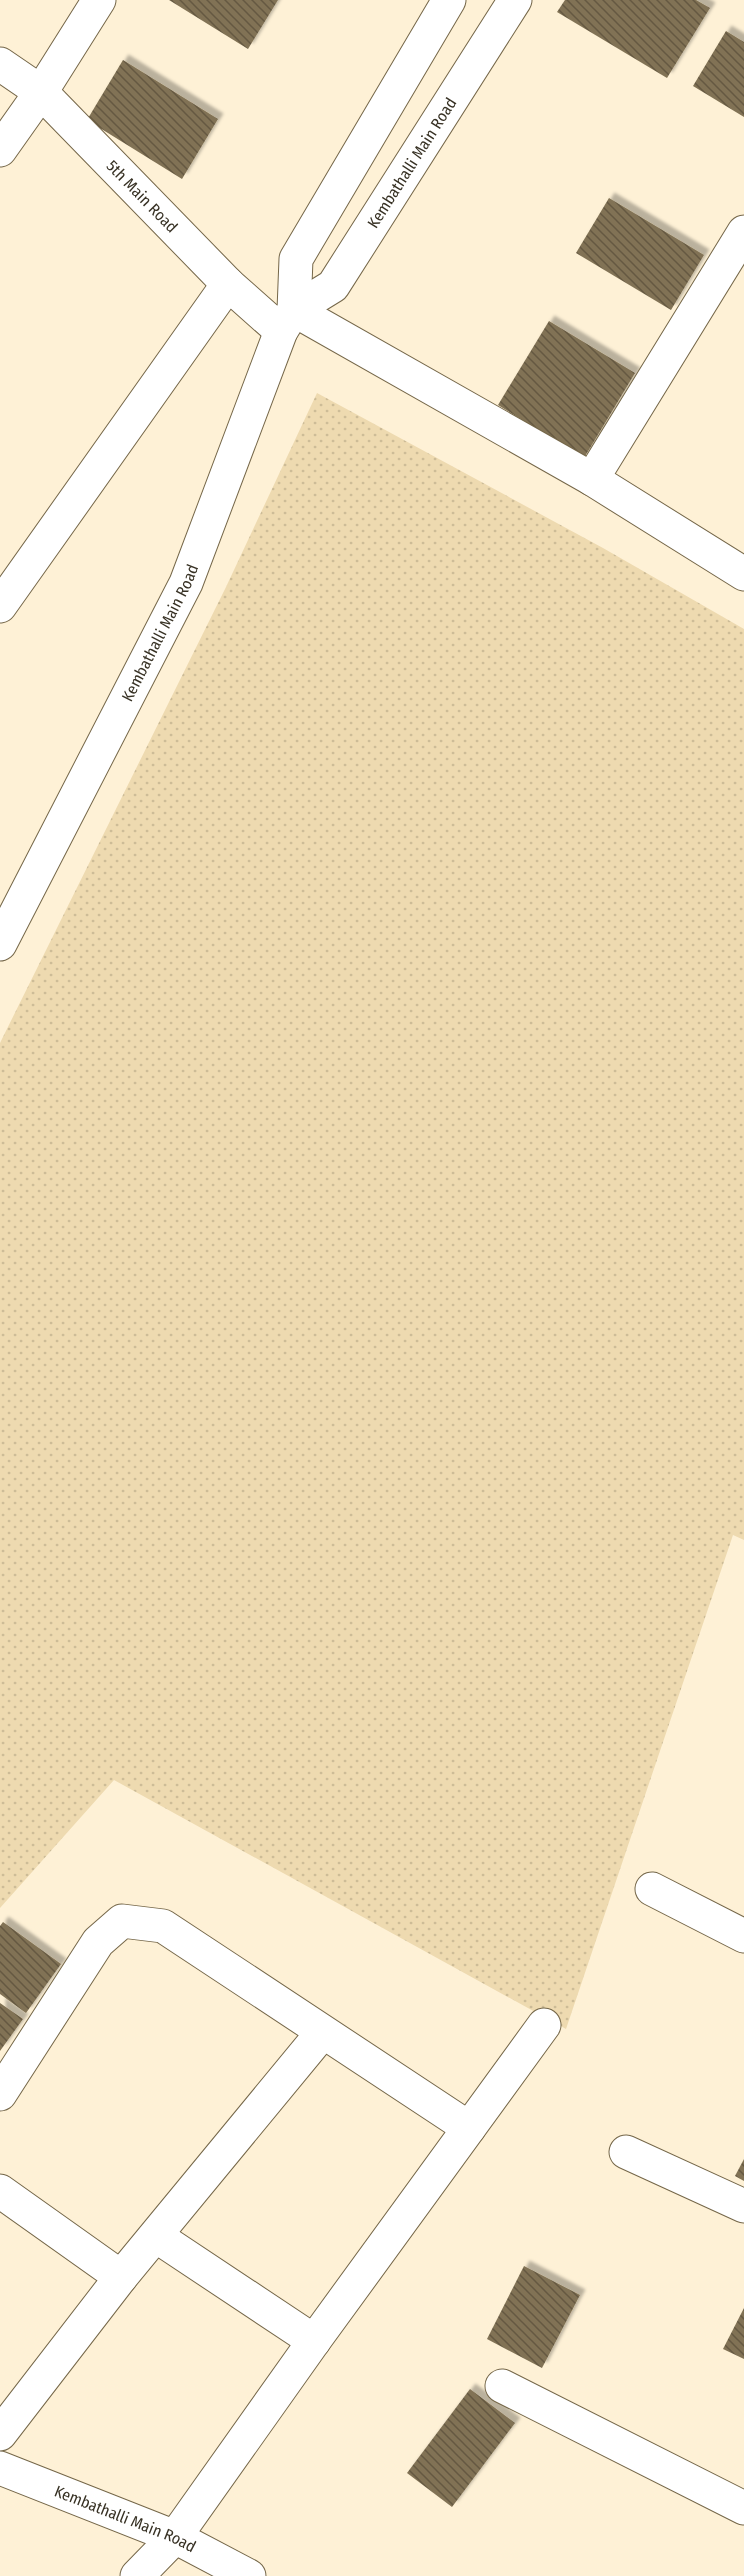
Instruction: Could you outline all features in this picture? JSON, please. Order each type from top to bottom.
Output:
[{"type":"street","points":[[0,150],[41,92],[99,0]]},
{"type":"street","name":"Kembathalli Main Road","points":[[0,944],[186,583],[288,321],[296,260],[449,0]]},
{"type":"street","name":"Kembathalli Main Road","points":[[288,321],[333,286],[514,0]]},
{"type":"street","name":"5th Main Road","points":[[0,64],[41,92],[228,284],[288,321],[592,479],[744,574]]},
{"type":"street","points":[[592,479],[744,232]]},
{"type":"street","points":[[0,606],[228,284]]},
{"type":"street","points":[[652,1889],[744,1936]]},
{"type":"street","points":[[0,2094],[98,1942],[122,1921],[163,1926],[469,2128]]},
{"type":"street","points":[[137,2576],[176,2537],[314,2341],[544,2025]]},
{"type":"street","points":[[0,2434],[121,2277],[322,2033]]},
{"type":"street","points":[[626,2152],[744,2206]]},
{"type":"street","points":[[0,2191],[121,2277]]},
{"type":"street","points":[[156,2236],[314,2341]]},
{"type":"street","points":[[502,2386],[744,2508]]},
{"type":"street","name":"Kembathalli Main Road","points":[[5,2476],[176,2537],[249,2576]]},
{"type":"shaded area","points":[[317,393],[603,548],[744,629],[744,1540],[733,1535],[566,2029],[114,1780],[0,1908],[0,1043],[226,587]]},
{"type":"building","points":[[169,0],[278,0],[248,49]]},
{"type":"building","points":[[565,0],[696,0],[710,8],[667,78],[557,12]]},
{"type":"building","points":[[726,31],[744,42],[744,117],[693,86]]},
{"type":"building","points":[[123,60],[218,119],[182,179],[87,120]]},
{"type":"building","points":[[609,198],[704,255],[671,310],[576,253]]},
{"type":"building","points":[[549,321],[635,373],[584,458],[498,405]]},
{"type":"building","points":[[3,1922],[61,1964],[26,2013],[0,1994],[0,1926]]},
{"type":"building","points":[[0,2003],[23,2019],[0,2051]]},
{"type":"building","points":[[744,2159],[744,2181],[735,2176]]},
{"type":"building","points":[[524,2266],[580,2295],[542,2368],[487,2339]]},
{"type":"building","points":[[744,2308],[744,2359],[723,2349]]},
{"type":"building","points":[[470,2389],[515,2423],[452,2507],[407,2473]]}]
